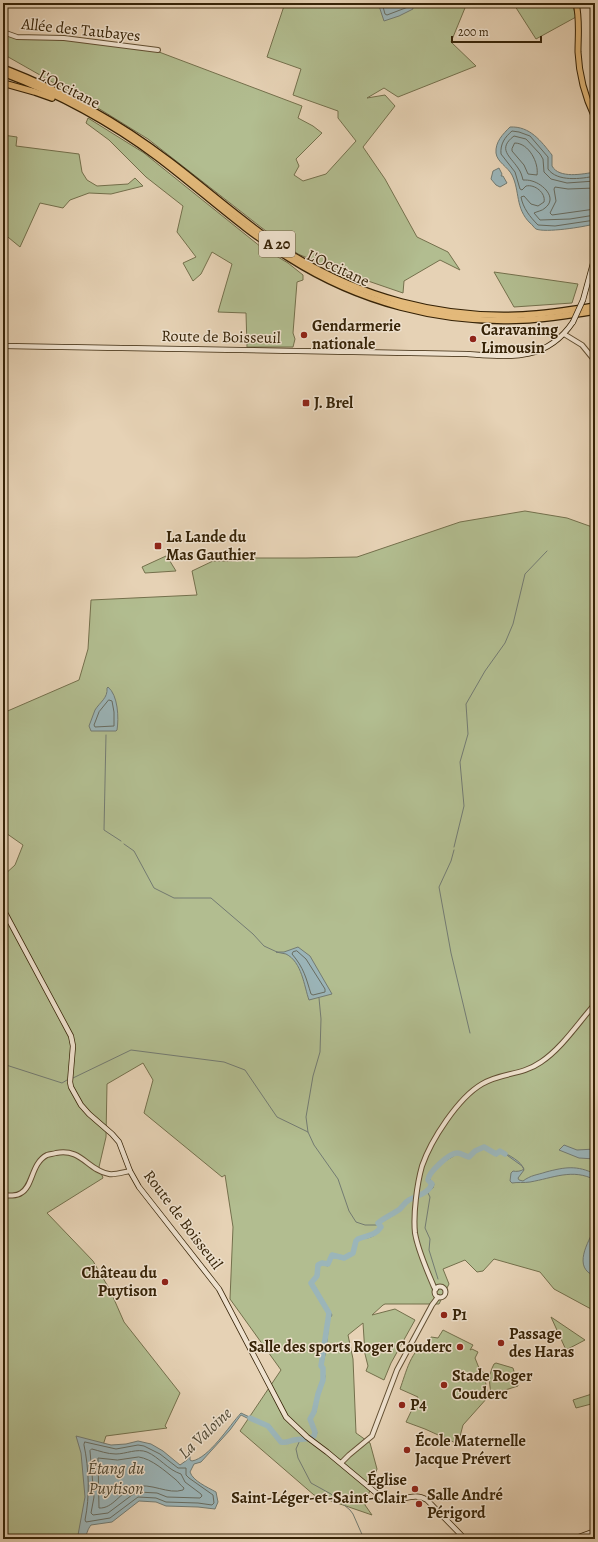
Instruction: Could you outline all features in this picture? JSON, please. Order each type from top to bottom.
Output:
[{"type":"highway","name":"L'Occitane","points":[[3,68],[51,88],[103,116],[155,150],[284,250],[320,271],[361,289],[396,301],[423,307],[475,314],[540,314],[595,306]]},
{"type":"highway","name":"L'Occitane","points":[[3,73],[33,85],[84,111],[123,134],[156,157],[248,229],[284,255],[325,279],[359,294],[415,310],[468,319],[529,319],[595,311]]},
{"type":"highway","points":[[3,83],[35,92],[84,111]]},
{"type":"main road","points":[[576,3],[579,21],[578,51],[580,74],[595,118]]},
{"type":"main road","name":"Route de Boisseuil","points":[[3,346],[512,356],[538,352],[552,344],[564,334],[573,322],[583,300],[595,256]]},
{"type":"main road","name":"Route de Boisseuil","points":[[3,909],[71,1036],[72,1046],[70,1082],[71,1087],[81,1105],[119,1142],[130,1171],[139,1187],[219,1289],[286,1417],[307,1437],[385,1500],[395,1501],[418,1496],[427,1500],[465,1539]]},
{"type":"main road","points":[[573,1539],[595,1531]]},
{"type":"street","name":"Allée des Taubayes","points":[[3,32],[17,37],[64,38],[158,50]]},
{"type":"street","points":[[564,334],[582,345],[595,361]]},
{"type":"street","points":[[341,1463],[372,1436],[397,1370],[432,1305],[437,1291],[431,1281],[420,1253],[415,1232],[416,1196],[422,1166],[432,1145],[448,1118],[467,1097],[481,1085],[495,1077],[525,1072],[542,1062],[559,1046],[595,1004]]},
{"type":"street","points":[[3,1195],[22,1193],[26,1189],[35,1167],[42,1159],[47,1155],[62,1152],[74,1153],[97,1170],[110,1174],[130,1171]]},
{"type":"green space","points":[[285,3],[467,3],[451,42],[476,66],[398,97],[384,88],[367,98],[385,95],[395,106],[363,147],[385,179],[417,237],[448,252],[460,270],[440,260],[404,281],[403,293],[336,270],[298,254],[262,228],[148,139],[98,108],[3,54],[3,32],[24,38],[81,41],[159,52],[302,106],[298,118],[322,133],[296,159],[299,166],[294,175],[303,181],[326,174],[356,141],[338,118],[338,111],[293,95],[301,69],[267,57]]},
{"type":"green space","points":[[513,3],[572,3],[576,17],[536,39]]},
{"type":"green space","points":[[88,118],[144,153],[261,247],[288,263],[303,275],[303,280],[297,282],[293,333],[295,339],[293,347],[247,347],[246,313],[218,312],[232,264],[212,252],[201,274],[193,281],[183,263],[196,257],[177,232],[183,206],[146,177],[109,140],[86,123]]},
{"type":"green space","points":[[3,135],[17,137],[16,146],[79,154],[82,172],[87,180],[97,186],[128,184],[135,178],[143,186],[111,194],[89,193],[70,200],[63,208],[40,203],[20,247],[3,233]]},
{"type":"green space","points":[[494,272],[578,284],[572,303],[514,307]]},
{"type":"green space","points":[[525,511],[567,518],[595,528],[595,1004],[591,1009],[595,1020],[595,1307],[591,1309],[554,1289],[540,1272],[494,1259],[483,1271],[477,1272],[465,1260],[443,1269],[449,1284],[439,1304],[383,1305],[372,1315],[395,1309],[415,1320],[391,1363],[384,1380],[366,1371],[368,1366],[365,1354],[363,1323],[348,1335],[353,1359],[356,1433],[370,1443],[377,1469],[365,1505],[372,1515],[314,1495],[240,1431],[281,1370],[230,1299],[233,1227],[225,1175],[222,1177],[144,1113],[153,1080],[143,1063],[107,1084],[106,1137],[99,1167],[103,1178],[47,1213],[93,1261],[110,1290],[124,1322],[180,1393],[165,1426],[167,1428],[106,1436],[95,1470],[82,1525],[86,1539],[3,1539],[3,876],[15,865],[23,845],[3,831],[3,713],[79,680],[88,649],[91,600],[197,595],[192,571],[213,561],[232,561],[256,558],[357,557],[460,522]]},
{"type":"green space","points":[[166,556],[176,571],[145,573],[142,567]]},
{"type":"green space","points":[[551,1317],[585,1340],[566,1350]]},
{"type":"green space","name":"Stade Roger Couderc","points":[[443,1330],[473,1345],[470,1350],[472,1349],[478,1352],[475,1358],[479,1368],[484,1373],[488,1397],[463,1425],[458,1444],[406,1422],[418,1397],[400,1389],[410,1362],[417,1350],[428,1343],[431,1337],[438,1338]]},
{"type":"green space","points":[[496,1363],[513,1368],[518,1386],[502,1391],[492,1397],[490,1376],[492,1368]]},
{"type":"green space","points":[[595,1393],[595,1403],[576,1408],[573,1400]]},
{"type":"water","points":[[378,3],[412,3],[413,9],[384,21]]},
{"type":"water","points":[[510,127],[523,129],[534,135],[552,155],[552,166],[560,173],[572,175],[595,172],[594,224],[574,228],[541,230],[536,229],[530,223],[522,211],[512,175],[500,162],[496,153],[498,142],[502,135]]},
{"type":"water","points":[[499,168],[502,174],[501,176],[503,176],[507,183],[500,187],[491,179],[493,171]]},
{"type":"water","points":[[108,687],[114,695],[116,701],[118,713],[117,730],[91,731],[89,726],[94,712],[105,697]]},
{"type":"water","points":[[298,947],[310,956],[332,994],[309,1000],[302,975],[296,963],[286,954],[276,952],[284,952]]},
{"type":"water","points":[[564,1145],[577,1150],[595,1149],[595,1159],[579,1158],[559,1150]]},
{"type":"water","points":[[484,1147],[496,1153],[501,1151],[518,1161],[522,1166],[504,1153],[501,1152],[497,1156],[487,1150],[479,1149]]},
{"type":"water","points":[[478,1149],[469,1158],[457,1154],[442,1163],[429,1178],[434,1184],[433,1188],[422,1196],[432,1184],[428,1178],[440,1163],[457,1153],[469,1157]]},
{"type":"water","points":[[577,1168],[595,1174],[595,1180],[587,1176],[571,1174],[530,1182],[512,1183],[510,1181],[511,1173],[513,1171],[524,1169],[518,1178],[519,1180],[523,1181],[531,1176],[559,1169]]},
{"type":"water","points":[[413,1197],[413,1199],[401,1210],[380,1222],[382,1227],[376,1234],[360,1239],[356,1244],[354,1253],[352,1256],[344,1258],[353,1253],[356,1241],[358,1239],[375,1234],[381,1227],[378,1223],[379,1222],[400,1209]]},
{"type":"water","points":[[595,1228],[595,1276],[588,1272],[584,1267],[583,1261],[586,1247]]},
{"type":"water","points":[[332,1255],[344,1258],[333,1257],[328,1266],[321,1264],[328,1264]]},
{"type":"water","points":[[320,1264],[318,1267],[319,1274],[313,1283],[332,1315],[329,1320],[326,1351],[322,1366],[325,1376],[324,1382],[318,1397],[316,1412],[311,1418],[317,1433],[313,1439],[315,1432],[310,1419],[314,1412],[318,1394],[323,1380],[321,1366],[329,1313],[311,1283],[318,1274],[317,1268]]},
{"type":"water","name":"Étang du Puytison","points":[[241,1413],[270,1425],[279,1440],[268,1426],[256,1421],[255,1422],[241,1415],[230,1430],[201,1462],[194,1464],[190,1472],[194,1478],[201,1484],[216,1492],[218,1502],[215,1509],[166,1506],[156,1502],[139,1501],[112,1522],[91,1525],[85,1537],[74,1539],[78,1535],[85,1497],[81,1453],[76,1436],[111,1445],[126,1444],[138,1441],[151,1444],[163,1451],[180,1465],[187,1460],[190,1454],[190,1460],[192,1461],[205,1454],[212,1448]]},
{"type":"water","points":[[299,1439],[306,1440],[299,1440],[280,1441]]},
{"type":"waterway","points":[[454,847],[464,806],[460,762],[468,734],[466,704],[485,671],[505,643],[513,624],[525,574],[547,551]]},
{"type":"waterway","points":[[106,735],[104,830],[121,841]]},
{"type":"waterway","points":[[124,844],[134,851],[154,888],[174,898],[211,898],[253,934],[264,946],[277,952]]},
{"type":"waterway","points":[[454,850],[451,861],[439,887],[451,953],[470,1033]]},
{"type":"waterway","points":[[308,1132],[306,1117],[313,1076],[320,1052],[321,1019],[319,998]]},
{"type":"waterway","points":[[73,1078],[131,1050],[224,1062],[245,1070],[277,1117],[308,1132],[314,1145],[338,1179],[349,1211],[356,1222],[365,1225],[379,1225]]},
{"type":"waterway","points":[[3,1064],[62,1083],[67,1080]]},
{"type":"waterway","name":"La Valoine","points":[[250,1418],[268,1426],[281,1442],[307,1439],[314,1436],[315,1432],[310,1419],[314,1412],[323,1380],[323,1368],[321,1366],[329,1313],[311,1283],[317,1276],[318,1265],[322,1263],[328,1264],[332,1255],[344,1258],[353,1253],[356,1241],[358,1239],[371,1235],[379,1230],[381,1227],[378,1223],[400,1209],[412,1198],[428,1190],[432,1184],[428,1180],[431,1173],[449,1156],[460,1153],[469,1157],[475,1151],[484,1147],[496,1154],[500,1151],[505,1154]]},
{"type":"waterway","points":[[427,1191],[430,1197],[425,1228],[430,1239],[429,1250],[438,1279]]},
{"type":"waterway","points":[[300,1440],[296,1449],[298,1458],[311,1483],[331,1494],[350,1510],[364,1539]]},
{"type":"place","name":"Gendarmerie nationale","points":[[304,335]]},
{"type":"place","name":"Caravaning Limousin","points":[[473,339]]},
{"type":"place","name":"J. Brel","points":[[306,403]]},
{"type":"place","name":"La Lande du Mas Gauthier","points":[[158,546]]},
{"type":"place","name":"Château du Puytison","points":[[165,1282]]},
{"type":"place","name":"P1","points":[[444,1315]]},
{"type":"place","name":"Passage des Haras","points":[[501,1343]]},
{"type":"place","name":"Salle des sports Roger Couderc","points":[[460,1347]]},
{"type":"place","name":"Stade Roger Couderc","points":[[444,1385]]},
{"type":"place","name":"P4","points":[[402,1405]]},
{"type":"place","name":"École Maternelle Jacque Prévert","points":[[407,1450]]},
{"type":"place","name":"Église Saint-Léger-et-Saint-Clair","points":[[415,1489]]},
{"type":"place","name":"Salle André Périgord","points":[[419,1504]]}]
